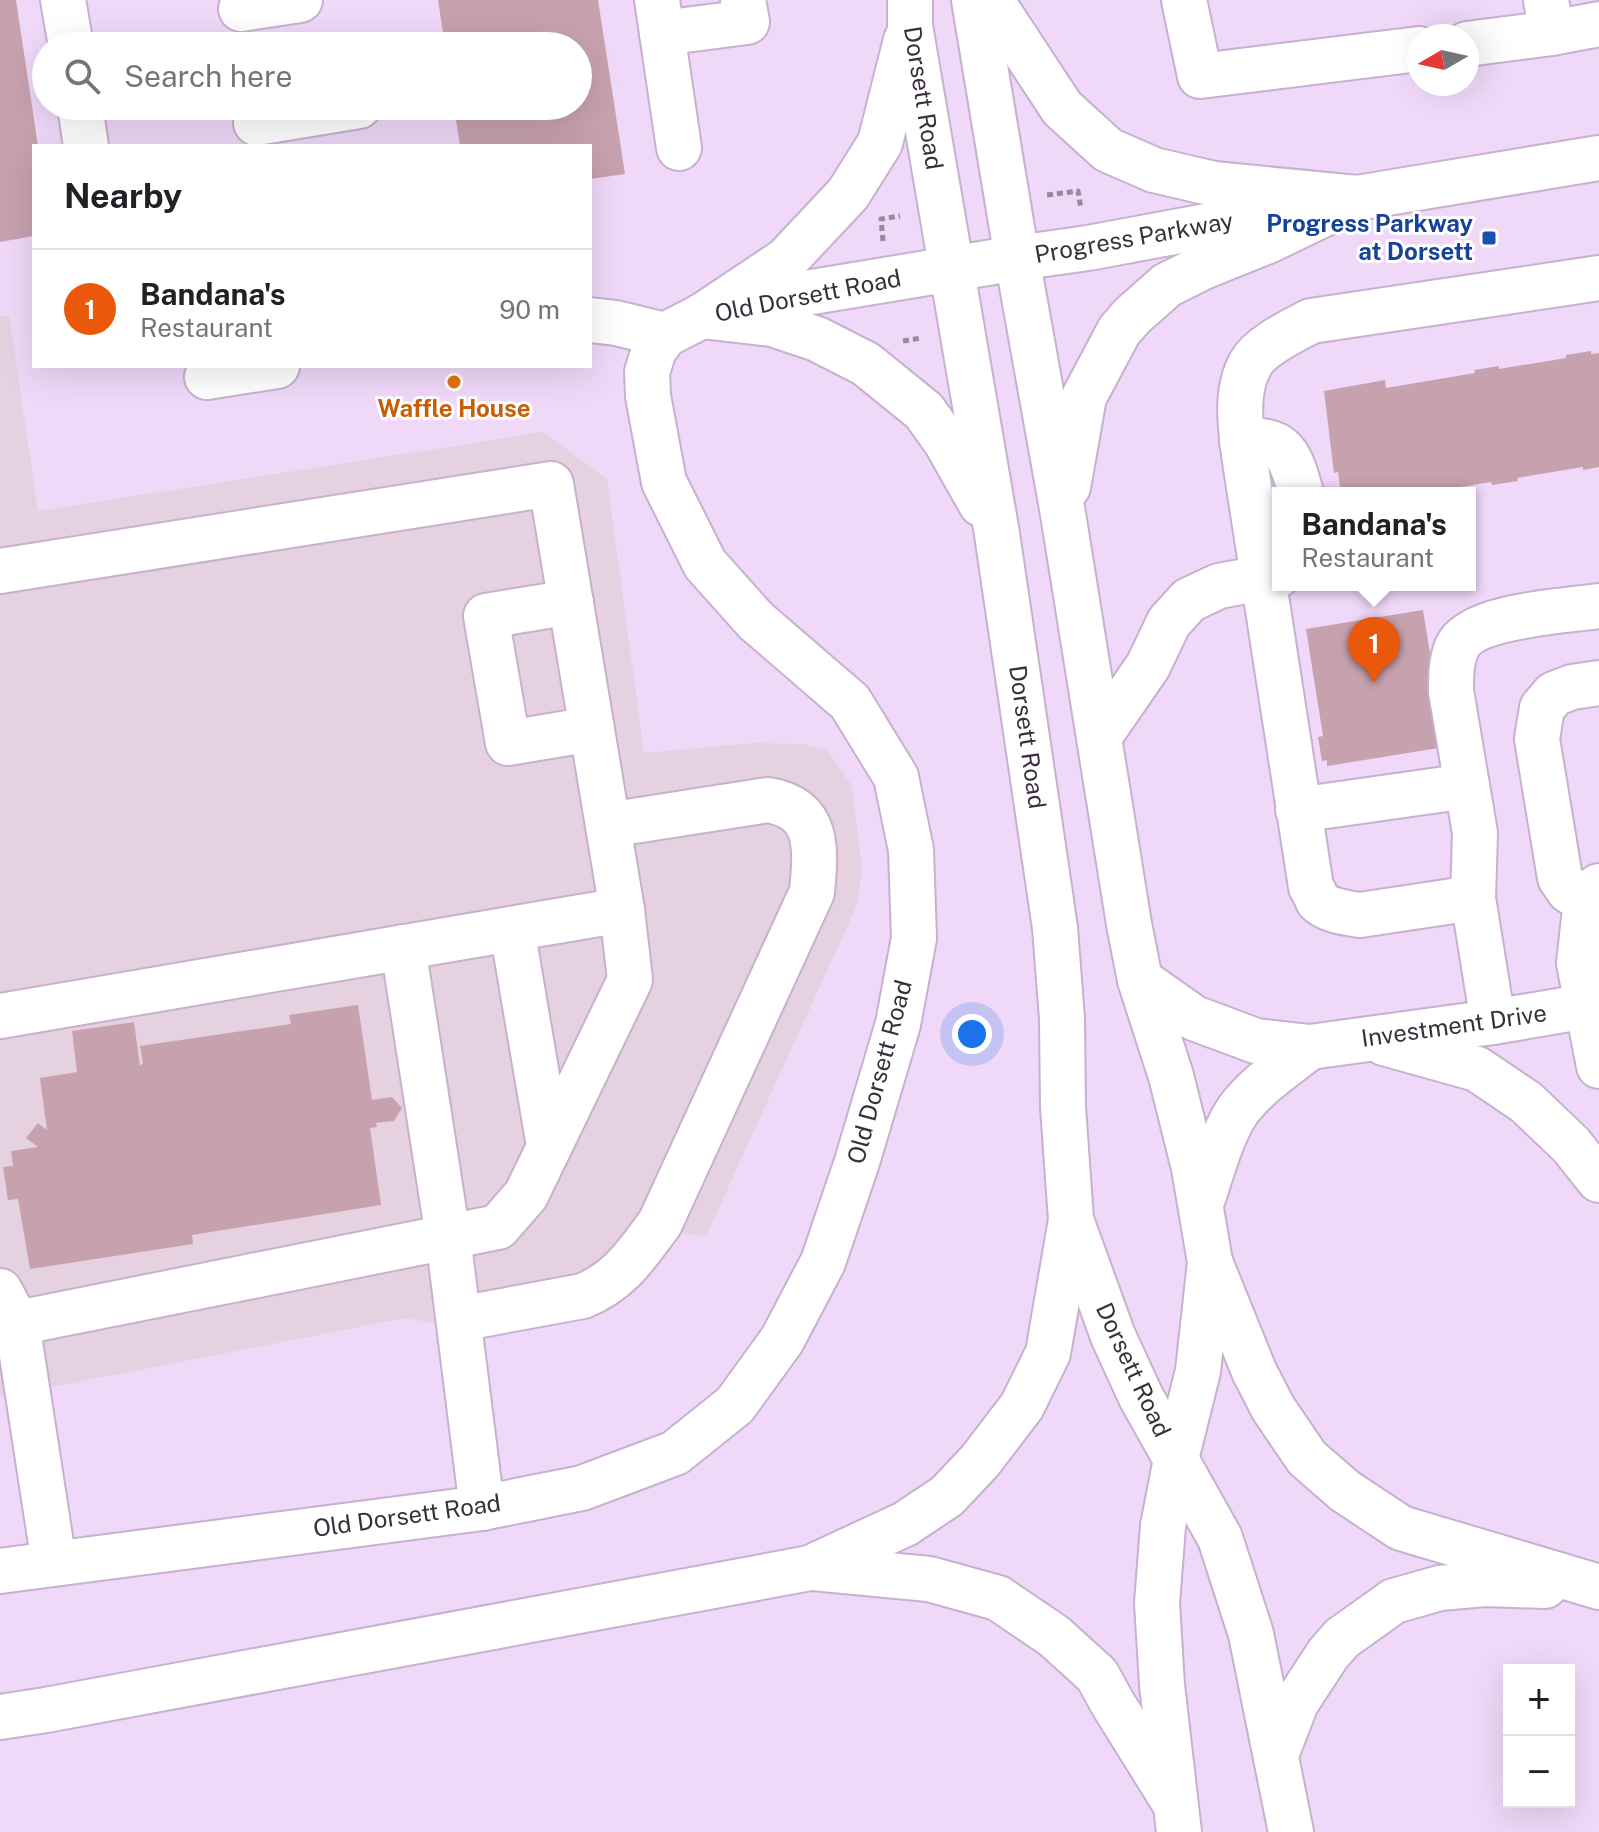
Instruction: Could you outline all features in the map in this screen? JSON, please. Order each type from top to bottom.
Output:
[{"type":"main road","points":[[63,0],[69,32]]},
{"type":"main road","points":[[242,18],[300,0]]},
{"type":"main road","points":[[679,148],[660,17],[747,22],[743,0]]},
{"type":"main road","name":"Dorsett Road","points":[[974,0],[1063,514],[1129,924],[1140,980],[1171,1076],[1201,1204],[1210,1262],[1198,1371],[1163,1526],[1157,1603],[1162,1685],[1177,1817]]},
{"type":"main road","points":[[991,0],[1062,108],[1108,150],[1154,170],[1214,184],[1357,198]]},
{"type":"main road","points":[[1184,0],[1200,76],[1407,50]]},
{"type":"main road","points":[[683,326],[786,260],[848,194],[880,143],[910,13]]},
{"type":"main road","name":"Dorsett Road","points":[[910,13],[997,534],[1055,928],[1071,1220],[1113,1336],[1141,1397],[1220,1538],[1251,1634],[1291,1832]]},
{"type":"main road","points":[[1479,40],[1549,16],[1599,24]]},
{"type":"main road","points":[[82,120],[86,144]]},
{"type":"main road","points":[[257,125],[284,120]]},
{"type":"main road","name":"Progress Parkway","points":[[952,268],[1088,248],[1357,198],[1599,158]]},
{"type":"main road","points":[[1063,514],[1084,397],[1119,331],[1132,316],[1167,285],[1357,198]]},
{"type":"main road","name":"Old Dorsett Road","points":[[0,1571],[482,1508],[582,1488],[675,1453],[735,1405],[782,1340],[823,1262],[857,1162],[898,1024],[914,938],[911,850],[896,777],[850,702],[756,621],[705,564],[664,482],[648,396],[647,372],[654,350],[683,326],[794,295],[952,268]]},
{"type":"main road","points":[[1473,898],[1360,915],[1330,908],[1318,900],[1311,887],[1298,810],[1270,576],[1242,442],[1241,392],[1251,362],[1279,337],[1311,321],[1599,278]]},
{"type":"main road","points":[[592,320],[683,326],[772,324],[817,339],[866,364],[924,411],[946,442],[997,534]]},
{"type":"main road","points":[[207,377],[264,368]]},
{"type":"main road","points":[[1242,442],[1271,442],[1284,451],[1293,465],[1299,487]]},
{"type":"main road","points":[[0,571],[551,484],[622,910],[630,980],[526,1195],[498,1227],[8,1307],[54,1563]]},
{"type":"main road","points":[[1099,737],[1148,666],[1169,622],[1189,600],[1219,586],[1270,576]]},
{"type":"main road","points":[[571,602],[486,616],[508,743],[592,729]]},
{"type":"main road","points":[[1493,1022],[1473,898],[1475,833],[1451,691],[1451,669],[1458,646],[1467,634],[1481,627],[1510,618],[1599,606]]},
{"type":"main road","points":[[1599,683],[1572,687],[1554,694],[1542,708],[1537,739],[1560,878],[1569,891],[1592,893],[1579,963],[1593,1006],[1599,1066]]},
{"type":"main road","points":[[1298,810],[1467,786]]},
{"type":"main road","points":[[459,1319],[583,1296],[601,1289],[639,1251],[660,1223],[812,892],[814,839],[808,824],[783,802],[768,800],[608,825]]},
{"type":"main road","points":[[0,1016],[622,910]]},
{"type":"main road","points":[[512,929],[549,1146]]},
{"type":"main road","points":[[403,947],[448,1237],[482,1508]]},
{"type":"main road","name":"Investment Drive","points":[[1140,980],[1194,1018],[1256,1041],[1310,1047],[1593,1006]]},
{"type":"main road","points":[[1366,1038],[1477,1069],[1526,1102],[1571,1145],[1599,1180]]},
{"type":"main road","name":"Investment Drive","points":[[1201,1204],[1220,1146],[1240,1107],[1257,1089],[1310,1047]]},
{"type":"main road","points":[[0,1717],[810,1568],[905,1524],[947,1496],[980,1461],[1022,1406],[1048,1353],[1071,1220]]},
{"type":"main road","points":[[1210,1262],[1254,1371],[1273,1408],[1307,1458],[1345,1491],[1401,1528],[1599,1587]]},
{"type":"main road","points":[[810,1568],[929,1579],[998,1598],[1054,1636],[1097,1675],[1177,1817]]},
{"type":"main road","points":[[1276,1755],[1296,1703],[1328,1654],[1342,1638],[1394,1601],[1440,1588],[1485,1584],[1599,1587]]},
{"type":"path","points":[[1034,197],[1078,191],[1082,213]]},
{"type":"path","points":[[884,242],[881,219],[901,216]]},
{"type":"shaded area","points":[[9,315],[38,511],[543,432],[607,479],[644,753],[754,743],[803,744],[828,751],[852,786],[862,868],[857,905],[706,1236],[678,1233],[643,1281],[622,1299],[575,1321],[496,1334],[406,1318],[0,1397],[0,316]]},
{"type":"building","points":[[0,0],[16,0],[38,144],[32,144],[32,236],[0,242]]},
{"type":"building","points":[[438,0],[598,0],[625,174],[592,179],[592,144],[460,144],[456,120],[592,120],[592,32],[443,32]]},
{"type":"building","points":[[1591,351],[1591,354],[1599,353],[1599,467],[1517,478],[1518,481],[1492,485],[1491,482],[1460,487],[1340,487],[1338,472],[1334,473],[1324,391],[1385,380],[1386,388],[1475,373],[1474,370],[1566,358],[1566,355]]},
{"type":"building","points":[[1423,610],[1445,747],[1327,766],[1327,760],[1322,761],[1318,737],[1323,736],[1306,629]]},
{"type":"building","points":[[358,1005],[372,1100],[392,1097],[402,1108],[394,1121],[376,1123],[377,1127],[370,1128],[381,1205],[192,1235],[193,1244],[30,1269],[18,1199],[8,1200],[3,1167],[13,1166],[11,1151],[38,1147],[26,1138],[38,1123],[47,1130],[40,1078],[77,1072],[72,1031],[134,1022],[140,1066],[143,1063],[140,1046],[291,1024],[289,1015]]},
{"type":"place","name":"Progress Parkway at Dorsett","points":[[1489,238]]},
{"type":"place","name":"Waffle House","points":[[454,382]]},
{"type":"place","name":"Bandana's","points":[[1374,683]]}]
